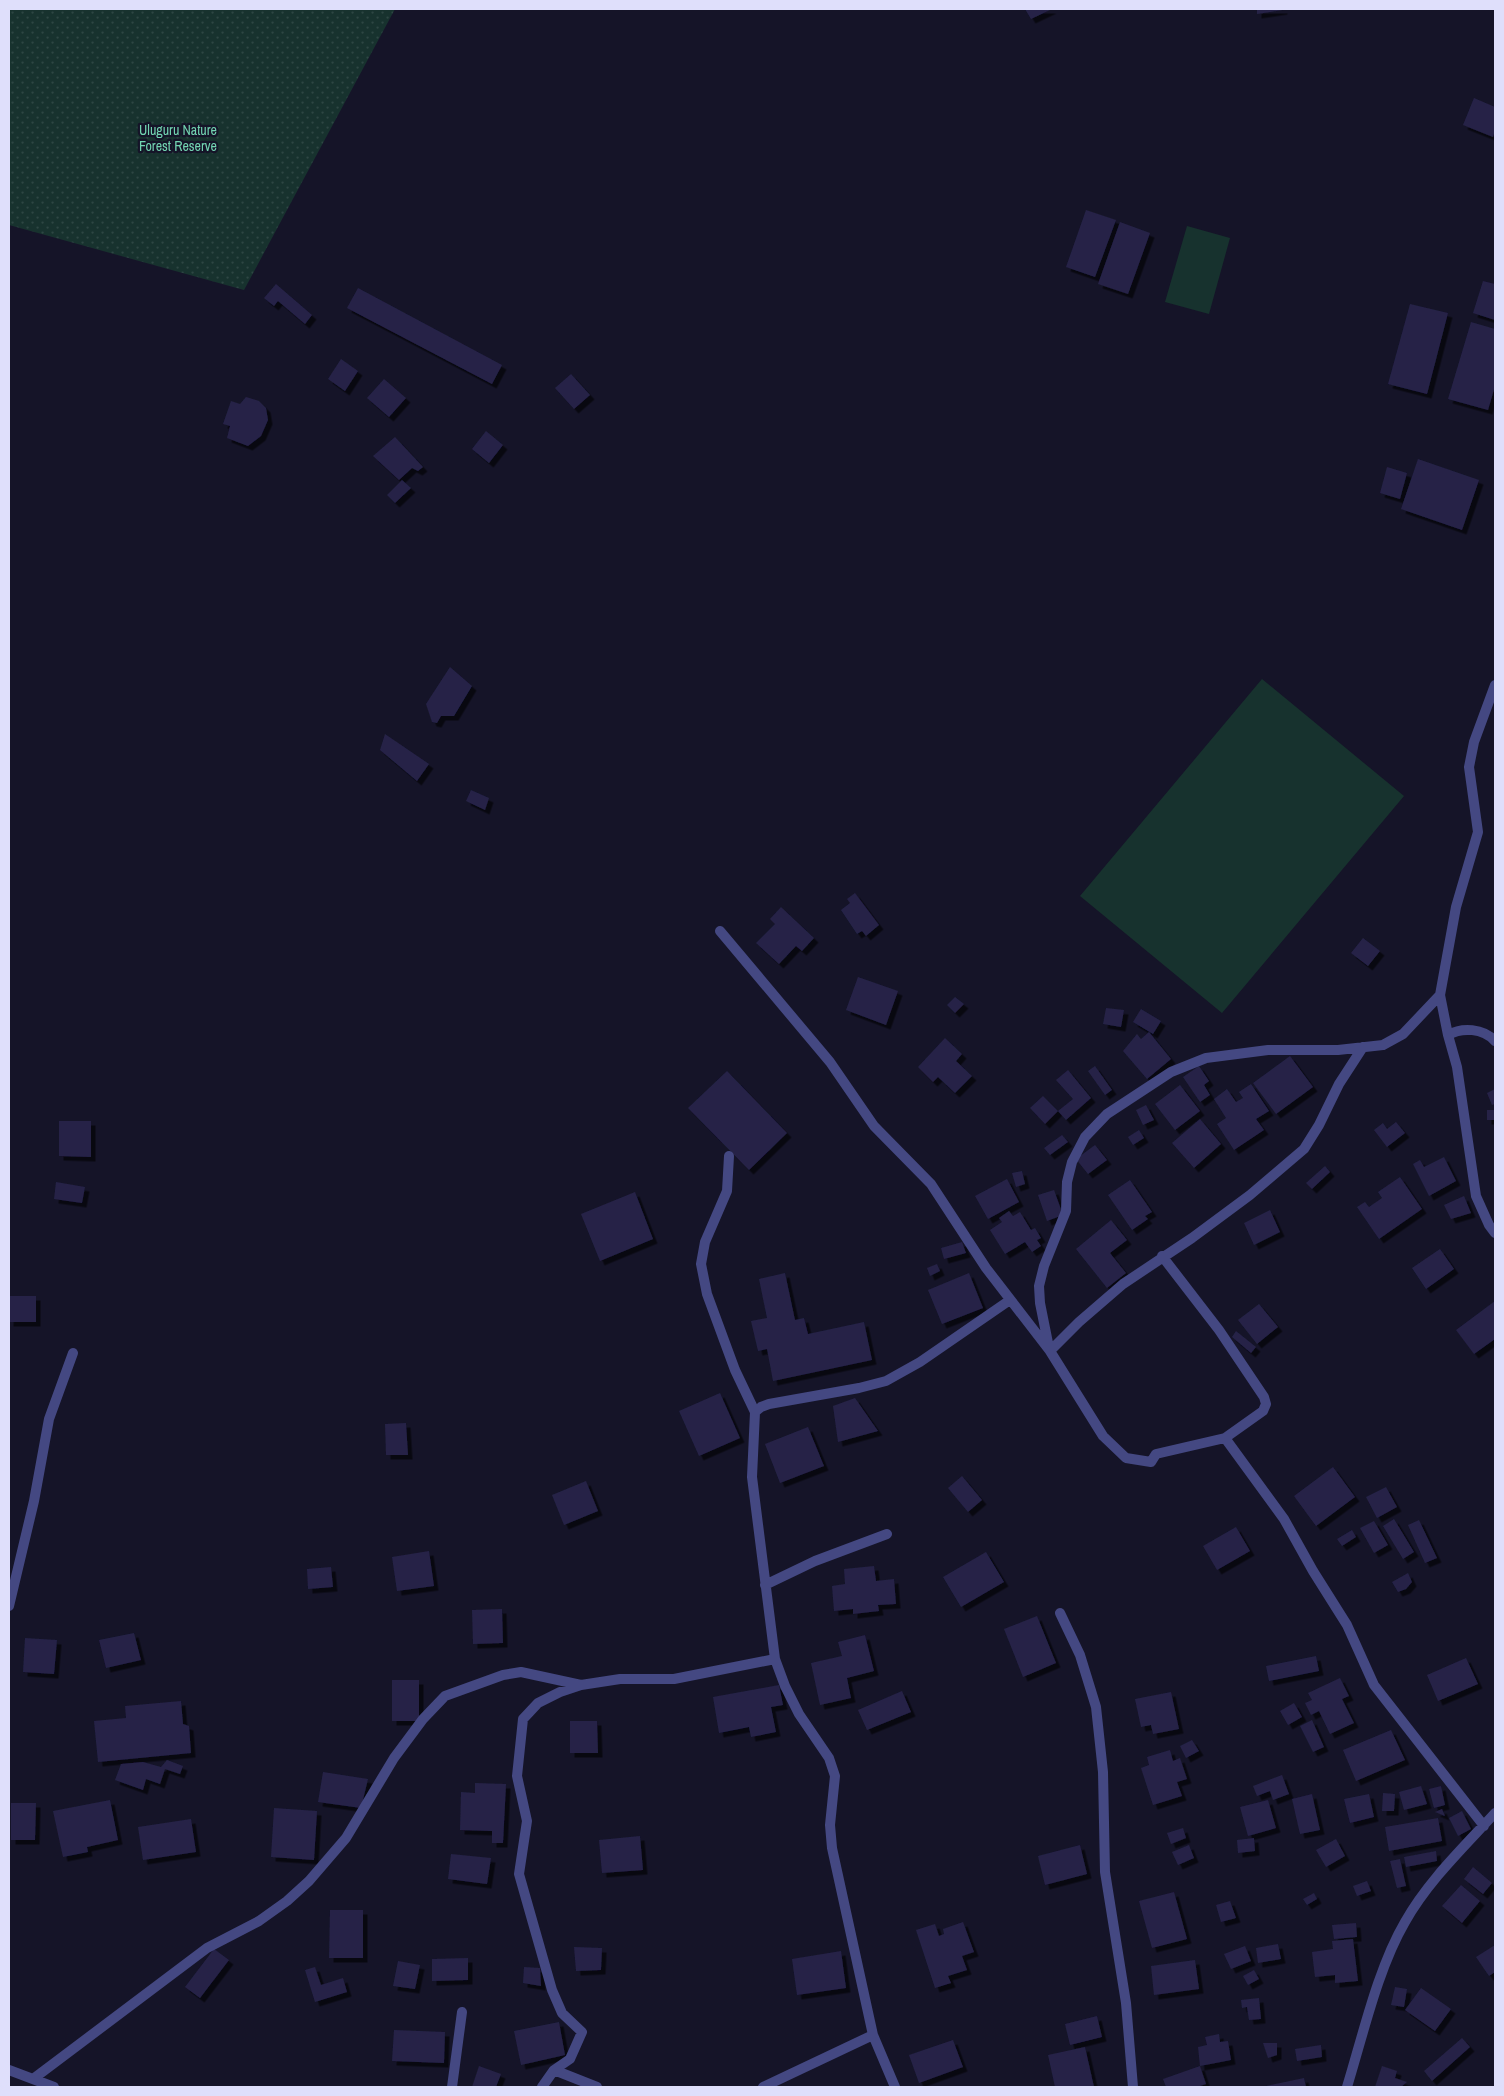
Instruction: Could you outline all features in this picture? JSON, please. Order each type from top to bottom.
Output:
[{"type":"street","points":[[1495,685],[1474,742],[1469,767],[1478,832],[1456,908],[1440,995],[1448,1035],[1458,1067],[1476,1196],[1489,1225],[1495,1233]]},
{"type":"street","points":[[720,931],[830,1062],[874,1126],[931,1184],[1010,1300],[1050,1351],[1103,1436],[1126,1458],[1151,1462],[1156,1454],[1225,1438],[1263,1411],[1266,1404],[1264,1397],[1219,1330],[1162,1256]]},
{"type":"street","points":[[1050,1351],[1040,1303],[1039,1286],[1044,1266],[1066,1211],[1066,1182],[1072,1162],[1085,1137],[1107,1114],[1171,1072],[1206,1058],[1268,1050],[1338,1050],[1383,1045],[1397,1038],[1440,995]]},
{"type":"street","points":[[1448,1035],[1456,1030],[1470,1030],[1486,1034],[1495,1041]]},
{"type":"street","points":[[1050,1351],[1123,1284],[1162,1256],[1192,1238],[1250,1195],[1304,1149],[1319,1125],[1339,1084],[1363,1047]]},
{"type":"street","points":[[729,1156],[727,1191],[706,1242],[701,1264],[707,1294],[735,1370],[755,1412],[752,1477],[764,1585],[775,1659],[788,1693],[799,1714],[829,1758],[835,1776],[830,1825],[832,1848],[873,2035],[896,2087]]},
{"type":"street","points":[[755,1412],[769,1404],[850,1390],[886,1381],[920,1362],[1010,1300]]},
{"type":"street","points":[[9,1606],[32,1510],[49,1419],[73,1352]]},
{"type":"street","points":[[1225,1438],[1284,1518],[1313,1571],[1347,1624],[1374,1685],[1484,1826]]},
{"type":"street","points":[[764,1585],[815,1561],[887,1534]]},
{"type":"street","points":[[1060,1613],[1080,1655],[1096,1707],[1102,1772],[1105,1872],[1126,2003],[1133,2087]]},
{"type":"street","points":[[542,2087],[554,2070],[570,2058],[582,2032],[562,2014],[552,1990],[519,1874],[527,1821],[517,1776],[523,1719],[532,1708],[548,1697],[580,1685],[620,1679],[674,1679],[775,1659]]},
{"type":"street","points":[[33,2079],[207,1948],[259,1921],[287,1901],[309,1881],[346,1838],[394,1758],[423,1719],[445,1696],[503,1675],[521,1672],[580,1685]]},
{"type":"street","points":[[1347,2087],[1390,1950],[1405,1920],[1433,1881],[1495,1813]]},
{"type":"street","points":[[452,2087],[462,2012]]},
{"type":"street","points":[[763,2087],[873,2035]]},
{"type":"street","points":[[9,2070],[54,2087]]},
{"type":"street","points":[[554,2070],[597,2087]]},
{"type":"green space","name":"Uluguru Nature Forest Reserve","points":[[9,9],[395,9],[244,290],[9,225]]},
{"type":"green space","points":[[1187,226],[1230,238],[1209,314],[1165,302]]},
{"type":"green space","points":[[1262,679],[1404,796],[1222,1013],[1080,896]]},
{"type":"building","points":[[1025,9],[1052,9],[1031,19]]},
{"type":"building","points":[[1257,9],[1283,9],[1283,10],[1257,14]]},
{"type":"building","points":[[1474,98],[1495,107],[1495,131],[1493,137],[1463,125]]},
{"type":"building","points":[[1086,210],[1116,220],[1095,277],[1066,267]]},
{"type":"building","points":[[1120,222],[1150,233],[1128,294],[1098,284]]},
{"type":"building","points":[[1483,281],[1495,284],[1495,320],[1473,313]]},
{"type":"building","points":[[276,284],[312,315],[305,324],[278,301],[274,306],[264,298]]},
{"type":"building","points":[[358,288],[502,365],[492,384],[347,308]]},
{"type":"building","points":[[1410,304],[1448,313],[1427,394],[1388,384]]},
{"type":"building","points":[[1471,322],[1495,329],[1495,386],[1488,410],[1448,399]]},
{"type":"building","points":[[341,359],[358,371],[345,391],[328,379]]},
{"type":"building","points":[[571,374],[590,395],[574,409],[555,388]]},
{"type":"building","points":[[384,379],[406,398],[389,417],[367,398]]},
{"type":"building","points":[[246,397],[259,401],[266,408],[268,420],[261,436],[248,446],[227,438],[230,426],[223,424],[231,401],[240,404]]},
{"type":"building","points":[[486,431],[503,445],[489,463],[472,449]]},
{"type":"building","points":[[395,437],[423,467],[418,471],[412,468],[399,480],[373,456]]},
{"type":"building","points":[[1418,459],[1479,480],[1462,530],[1401,509]]},
{"type":"building","points":[[1387,467],[1407,473],[1400,499],[1380,493]]},
{"type":"building","points":[[402,480],[411,488],[395,503],[387,495]]},
{"type":"building","points":[[450,667],[472,686],[454,716],[441,716],[437,723],[432,722],[426,704]]},
{"type":"building","points":[[385,734],[429,764],[417,781],[380,750]]},
{"type":"building","points":[[471,790],[489,798],[485,810],[466,801]]},
{"type":"building","points":[[855,893],[879,925],[866,936],[862,931],[857,934],[841,910],[850,903],[847,899]]},
{"type":"building","points":[[781,907],[814,938],[802,951],[796,946],[779,964],[756,943],[775,924],[770,919]]},
{"type":"building","points":[[1363,938],[1380,951],[1368,966],[1351,953]]},
{"type":"building","points":[[858,977],[898,991],[886,1025],[846,1010]]},
{"type":"building","points":[[955,997],[964,1004],[955,1013],[947,1005]]},
{"type":"building","points":[[1106,1008],[1124,1010],[1121,1027],[1103,1024]]},
{"type":"building","points":[[1141,1009],[1161,1021],[1153,1034],[1133,1022]]},
{"type":"building","points":[[1149,1032],[1171,1059],[1147,1079],[1123,1051],[1137,1034],[1141,1039]]},
{"type":"building","points":[[945,1038],[962,1054],[956,1061],[972,1076],[955,1093],[938,1077],[933,1082],[918,1067]]},
{"type":"building","points":[[1290,1056],[1313,1087],[1276,1114],[1253,1083]]},
{"type":"building","points":[[1095,1066],[1112,1090],[1105,1095],[1088,1071]]},
{"type":"building","points":[[1199,1066],[1209,1081],[1204,1085],[1210,1095],[1200,1102],[1183,1077]]},
{"type":"building","points":[[1068,1070],[1091,1098],[1066,1120],[1058,1111],[1073,1099],[1056,1080]]},
{"type":"building","points":[[727,1071],[787,1133],[749,1170],[688,1108]]},
{"type":"building","points":[[1251,1084],[1269,1111],[1256,1119],[1264,1130],[1234,1150],[1217,1124],[1226,1118],[1214,1099],[1227,1089],[1236,1102],[1243,1098],[1239,1092]]},
{"type":"building","points":[[1180,1085],[1200,1111],[1175,1130],[1155,1104]]},
{"type":"building","points":[[1495,1089],[1495,1104],[1492,1105],[1487,1093]]},
{"type":"building","points":[[1043,1096],[1058,1111],[1045,1124],[1030,1108]]},
{"type":"building","points":[[1146,1105],[1154,1120],[1143,1125],[1136,1110]]},
{"type":"building","points":[[1487,1110],[1495,1110],[1495,1120],[1487,1120]]},
{"type":"building","points":[[1200,1119],[1221,1144],[1194,1168],[1172,1143]]},
{"type":"building","points":[[59,1121],[91,1121],[91,1157],[59,1156]]},
{"type":"building","points":[[1396,1122],[1405,1133],[1387,1147],[1374,1130],[1383,1123],[1387,1129]]},
{"type":"building","points":[[1139,1130],[1144,1138],[1133,1145],[1128,1137]]},
{"type":"building","points":[[1062,1135],[1068,1142],[1050,1155],[1044,1148]]},
{"type":"building","points":[[1095,1145],[1107,1160],[1088,1174],[1076,1159]]},
{"type":"building","points":[[1444,1157],[1456,1181],[1429,1196],[1413,1164],[1420,1160],[1424,1167]]},
{"type":"building","points":[[1325,1166],[1330,1172],[1312,1189],[1306,1183]]},
{"type":"building","points":[[1022,1171],[1025,1184],[1016,1187],[1012,1173]]},
{"type":"building","points":[[1400,1177],[1422,1209],[1379,1239],[1357,1207],[1365,1202],[1369,1207],[1382,1198],[1378,1192]]},
{"type":"building","points":[[1007,1179],[1019,1202],[988,1219],[975,1196]]},
{"type":"building","points":[[1130,1180],[1152,1212],[1145,1216],[1148,1219],[1132,1230],[1108,1195]]},
{"type":"building","points":[[56,1182],[85,1187],[82,1203],[54,1199]]},
{"type":"building","points":[[1054,1190],[1063,1215],[1047,1221],[1038,1195]]},
{"type":"building","points":[[635,1192],[653,1239],[600,1261],[581,1214]]},
{"type":"building","points":[[1464,1196],[1471,1213],[1451,1219],[1444,1205]]},
{"type":"building","points":[[1270,1210],[1280,1232],[1254,1245],[1244,1223]]},
{"type":"building","points":[[1009,1211],[1013,1216],[1020,1212],[1031,1230],[1035,1228],[1041,1238],[1037,1240],[1041,1246],[1032,1252],[1025,1242],[1005,1254],[990,1230],[1002,1222],[999,1218]]},
{"type":"building","points":[[1111,1220],[1127,1240],[1110,1253],[1126,1273],[1107,1288],[1076,1249]]},
{"type":"building","points":[[962,1242],[966,1253],[944,1259],[941,1248]]},
{"type":"building","points":[[1440,1249],[1454,1269],[1426,1289],[1412,1268]]},
{"type":"building","points":[[937,1264],[940,1271],[930,1276],[927,1268]]},
{"type":"building","points":[[785,1273],[795,1320],[804,1318],[808,1334],[864,1322],[872,1360],[773,1381],[767,1349],[758,1351],[751,1321],[767,1318],[759,1279]]},
{"type":"building","points":[[969,1273],[983,1308],[942,1324],[928,1290]]},
{"type":"building","points":[[10,1296],[36,1296],[36,1322],[9,1322]]},
{"type":"building","points":[[1495,1301],[1495,1339],[1474,1354],[1456,1330]]},
{"type":"building","points":[[1259,1304],[1278,1327],[1257,1344],[1238,1320]]},
{"type":"building","points":[[1236,1331],[1256,1347],[1251,1353],[1232,1337]]},
{"type":"building","points":[[720,1393],[740,1438],[699,1456],[679,1411]]},
{"type":"building","points":[[855,1398],[878,1431],[838,1442],[833,1406]]},
{"type":"building","points":[[406,1423],[408,1455],[386,1455],[385,1424]]},
{"type":"building","points":[[808,1427],[824,1466],[780,1483],[765,1444]]},
{"type":"building","points":[[1333,1467],[1355,1497],[1316,1526],[1294,1496]]},
{"type":"building","points":[[962,1476],[982,1500],[968,1512],[948,1488]]},
{"type":"building","points":[[586,1481],[598,1511],[564,1525],[552,1495]]},
{"type":"building","points":[[1386,1487],[1397,1507],[1377,1518],[1366,1497]]},
{"type":"building","points":[[1394,1519],[1414,1552],[1403,1559],[1383,1526]]},
{"type":"building","points":[[1419,1520],[1437,1558],[1425,1563],[1408,1525]]},
{"type":"building","points":[[1374,1521],[1388,1545],[1374,1553],[1360,1528]]},
{"type":"building","points":[[1236,1527],[1250,1551],[1217,1570],[1203,1546]]},
{"type":"building","points":[[1352,1530],[1356,1537],[1342,1546],[1337,1539]]},
{"type":"building","points":[[429,1551],[434,1586],[397,1591],[392,1557]]},
{"type":"building","points":[[986,1552],[1004,1582],[961,1607],[943,1577]]},
{"type":"building","points":[[874,1566],[876,1581],[894,1579],[896,1604],[878,1605],[879,1611],[853,1614],[853,1609],[834,1611],[832,1586],[845,1584],[844,1569]]},
{"type":"building","points":[[331,1567],[333,1587],[308,1589],[307,1569]]},
{"type":"building","points":[[1408,1573],[1412,1582],[1406,1589],[1398,1592],[1392,1582]]},
{"type":"building","points":[[502,1609],[503,1643],[473,1644],[472,1610]]},
{"type":"building","points":[[1037,1616],[1056,1663],[1023,1677],[1004,1629]]},
{"type":"building","points":[[134,1633],[141,1660],[106,1668],[99,1640]]},
{"type":"building","points":[[865,1635],[874,1671],[847,1678],[851,1698],[820,1705],[811,1663],[842,1656],[838,1642]]},
{"type":"building","points":[[25,1638],[57,1640],[54,1674],[23,1672]]},
{"type":"building","points":[[1316,1656],[1319,1671],[1269,1681],[1266,1666]]},
{"type":"building","points":[[1466,1658],[1478,1684],[1438,1701],[1427,1675]]},
{"type":"building","points":[[1340,1678],[1349,1696],[1342,1699],[1354,1723],[1330,1734],[1319,1711],[1311,1715],[1305,1703],[1312,1700],[1308,1693]]},
{"type":"building","points":[[392,1680],[419,1680],[419,1721],[392,1721]]},
{"type":"building","points":[[779,1685],[783,1705],[771,1707],[776,1732],[751,1737],[749,1727],[719,1733],[713,1697]]},
{"type":"building","points":[[902,1691],[911,1712],[867,1730],[858,1710]]},
{"type":"building","points":[[1171,1692],[1179,1729],[1153,1734],[1151,1725],[1141,1727],[1135,1699]]},
{"type":"building","points":[[181,1701],[183,1724],[189,1726],[191,1753],[98,1762],[94,1721],[126,1718],[125,1706]]},
{"type":"building","points":[[1294,1703],[1302,1717],[1288,1725],[1280,1711]]},
{"type":"building","points":[[1312,1720],[1324,1747],[1313,1752],[1300,1726]]},
{"type":"building","points":[[570,1721],[597,1721],[598,1753],[570,1753]]},
{"type":"building","points":[[1391,1730],[1405,1760],[1356,1781],[1343,1750]]},
{"type":"building","points":[[1192,1740],[1199,1751],[1186,1758],[1180,1746]]},
{"type":"building","points":[[1170,1750],[1173,1761],[1180,1758],[1187,1779],[1177,1782],[1182,1796],[1153,1805],[1141,1768],[1149,1765],[1147,1757]]},
{"type":"building","points":[[167,1760],[183,1766],[180,1774],[165,1769],[160,1784],[146,1779],[143,1790],[115,1780],[121,1764],[143,1762],[161,1767]]},
{"type":"building","points":[[323,1772],[368,1779],[361,1808],[318,1802]]},
{"type":"building","points":[[1282,1775],[1289,1794],[1273,1800],[1270,1791],[1257,1796],[1253,1786]]},
{"type":"building","points":[[475,1783],[506,1784],[503,1843],[492,1843],[492,1831],[460,1830],[461,1792],[475,1793]]},
{"type":"building","points":[[1421,1786],[1427,1804],[1404,1810],[1399,1792]]},
{"type":"building","points":[[1441,1786],[1445,1805],[1434,1808],[1429,1789]]},
{"type":"building","points":[[1383,1793],[1395,1794],[1394,1811],[1382,1811]]},
{"type":"building","points":[[1312,1794],[1320,1830],[1300,1834],[1292,1799]]},
{"type":"building","points":[[1369,1794],[1374,1817],[1350,1823],[1344,1799]]},
{"type":"building","points":[[110,1800],[118,1840],[87,1847],[88,1852],[63,1857],[53,1811]]},
{"type":"building","points":[[1268,1800],[1276,1828],[1248,1836],[1240,1807]]},
{"type":"building","points":[[11,1803],[36,1803],[35,1840],[11,1840]]},
{"type":"building","points":[[274,1808],[317,1811],[314,1860],[271,1857]]},
{"type":"building","points":[[1442,1809],[1445,1816],[1435,1812]]},
{"type":"building","points":[[1462,1811],[1471,1829],[1458,1836],[1449,1818]]},
{"type":"building","points":[[1438,1818],[1442,1841],[1389,1851],[1385,1827]]},
{"type":"building","points":[[191,1819],[196,1852],[143,1860],[138,1827]]},
{"type":"building","points":[[1183,1828],[1186,1838],[1171,1844],[1167,1833]]},
{"type":"building","points":[[640,1836],[643,1870],[602,1873],[599,1840]]},
{"type":"building","points":[[1254,1838],[1255,1851],[1238,1853],[1237,1840]]},
{"type":"building","points":[[1336,1839],[1345,1856],[1326,1867],[1316,1850]]},
{"type":"building","points":[[1080,1845],[1087,1874],[1045,1885],[1038,1856]]},
{"type":"building","points":[[1189,1845],[1194,1858],[1178,1865],[1172,1852]]},
{"type":"building","points":[[1436,1851],[1437,1861],[1406,1867],[1404,1857]]},
{"type":"building","points":[[451,1854],[491,1858],[487,1884],[448,1879]]},
{"type":"building","points":[[1400,1859],[1406,1886],[1397,1888],[1390,1861]]},
{"type":"building","points":[[1473,1867],[1492,1883],[1483,1894],[1464,1879]]},
{"type":"building","points":[[1367,1881],[1371,1891],[1357,1896],[1353,1886]]},
{"type":"building","points":[[1461,1885],[1480,1901],[1462,1923],[1442,1906]]},
{"type":"building","points":[[1174,1892],[1187,1939],[1152,1948],[1139,1901]]},
{"type":"building","points":[[1314,1893],[1317,1899],[1307,1905],[1303,1899]]},
{"type":"building","points":[[1230,1901],[1236,1918],[1221,1922],[1216,1905]]},
{"type":"building","points":[[330,1910],[363,1910],[363,1958],[329,1958]]},
{"type":"building","points":[[963,1922],[974,1952],[962,1956],[967,1970],[948,1976],[951,1983],[935,1988],[916,1930],[935,1924],[939,1936],[944,1934],[943,1929]]},
{"type":"building","points":[[1356,1923],[1357,1937],[1334,1939],[1332,1925]]},
{"type":"building","points":[[1353,1939],[1358,1981],[1335,1983],[1335,1975],[1315,1977],[1312,1952],[1333,1949],[1332,1941]]},
{"type":"building","points":[[1278,1944],[1281,1959],[1258,1963],[1256,1948]]},
{"type":"building","points":[[1495,1945],[1495,1972],[1489,1976],[1476,1957]]},
{"type":"building","points":[[1245,1946],[1251,1961],[1231,1969],[1224,1954]]},
{"type":"building","points":[[574,1947],[602,1948],[601,1970],[576,1971]]},
{"type":"building","points":[[214,1949],[229,1960],[200,1998],[185,1987]]},
{"type":"building","points":[[841,1951],[846,1988],[797,1995],[792,1959]]},
{"type":"building","points":[[468,1958],[468,1980],[432,1981],[432,1959]]},
{"type":"building","points":[[1195,1960],[1199,1989],[1154,1995],[1151,1966]]},
{"type":"building","points":[[398,1961],[420,1965],[415,1989],[393,1986]]},
{"type":"building","points":[[315,1967],[321,1985],[343,1978],[347,1992],[315,2002],[305,1970]]},
{"type":"building","points":[[524,1967],[540,1968],[541,1986],[523,1983]]},
{"type":"building","points":[[1254,1970],[1259,1979],[1248,1985],[1243,1976]]},
{"type":"building","points":[[1395,1987],[1407,1989],[1404,2007],[1391,2005]]},
{"type":"building","points":[[1421,1988],[1451,2009],[1435,2031],[1405,2010]]},
{"type":"building","points":[[1259,1998],[1261,2019],[1249,2020],[1247,2007],[1242,2008],[1241,2000]]},
{"type":"building","points":[[1097,2016],[1102,2037],[1070,2045],[1065,2024]]},
{"type":"building","points":[[559,2022],[565,2055],[521,2065],[514,2031]]},
{"type":"building","points":[[394,2030],[445,2032],[444,2063],[392,2061]]},
{"type":"building","points":[[1219,2034],[1220,2042],[1228,2041],[1231,2060],[1200,2066],[1198,2047],[1207,2045],[1205,2037]]},
{"type":"building","points":[[1462,2038],[1470,2047],[1432,2081],[1424,2071]]},
{"type":"building","points":[[953,2040],[963,2067],[919,2083],[909,2055]]},
{"type":"building","points":[[1263,2043],[1277,2043],[1277,2055],[1268,2058]]},
{"type":"building","points":[[1321,2045],[1322,2057],[1297,2061],[1295,2049]]},
{"type":"building","points":[[1085,2047],[1094,2087],[1055,2087],[1048,2055]]},
{"type":"building","points":[[479,2066],[501,2074],[496,2087],[472,2087]]},
{"type":"building","points":[[1200,2066],[1206,2084],[1197,2087],[1166,2087],[1163,2079]]},
{"type":"building","points":[[1382,2066],[1397,2071],[1395,2078],[1407,2082],[1401,2087],[1375,2087]]},
{"type":"building","points":[[1304,2078],[1306,2087],[1266,2087],[1266,2086]]}]
